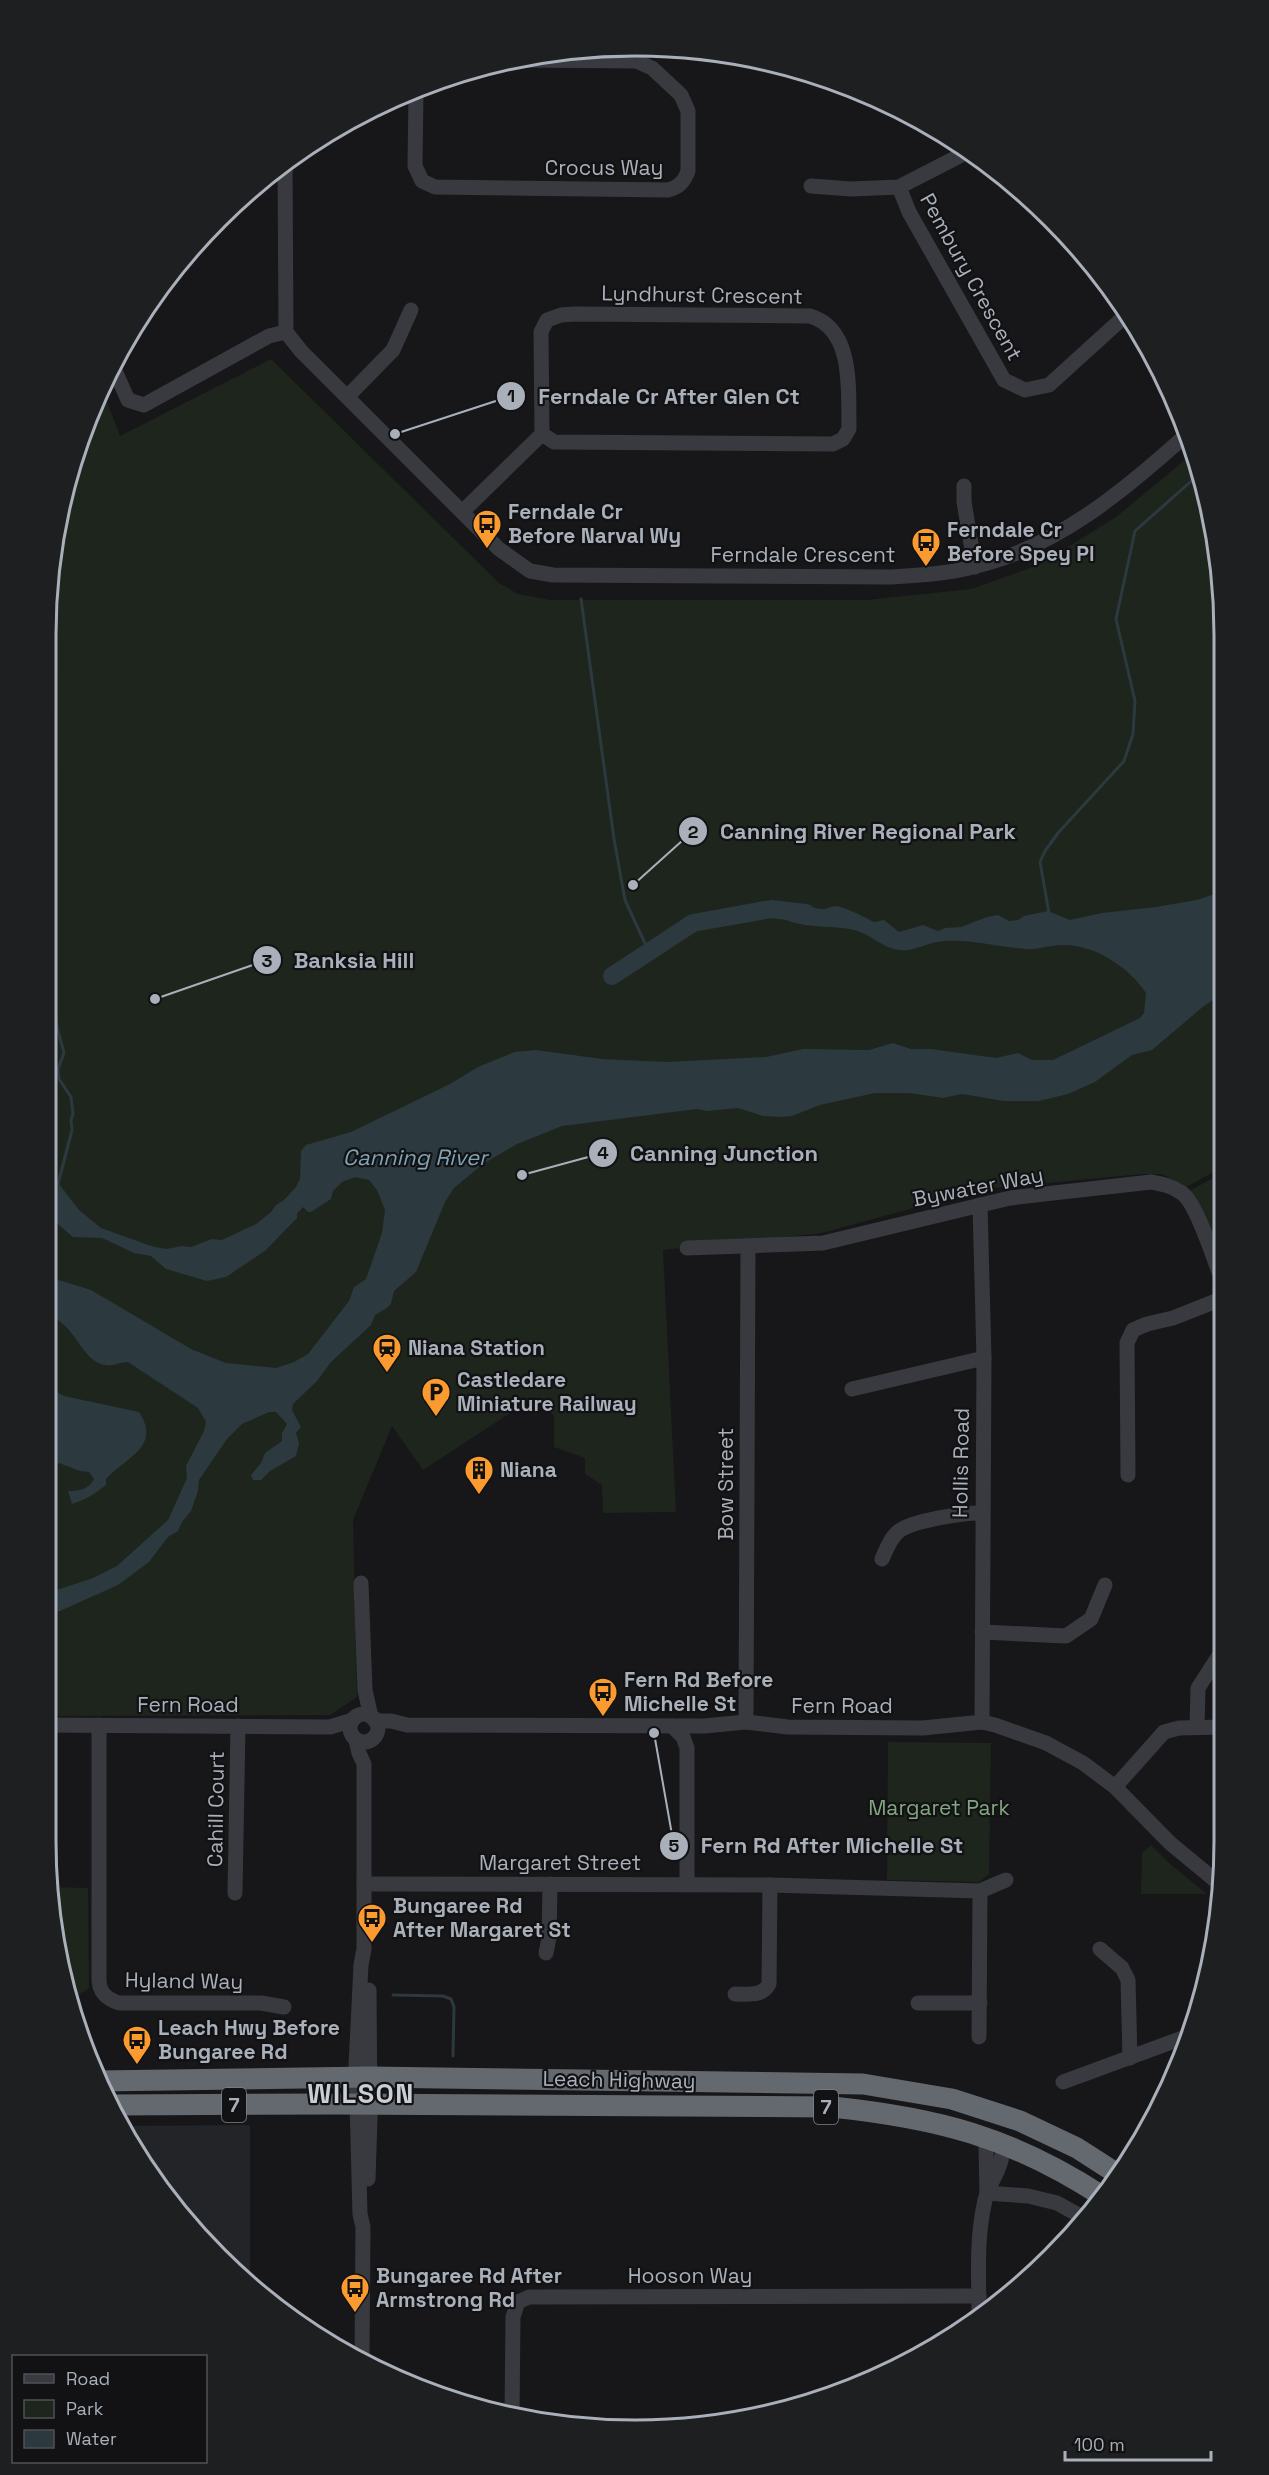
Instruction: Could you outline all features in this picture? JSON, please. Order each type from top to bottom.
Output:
[{"type":"highway","name":"Leach Highway","points":[[108,2081],[363,2077],[863,2084],[952,2099],[1020,2121],[1077,2148],[1111,2170]]},
{"type":"highway","points":[[904,2091],[990,2122],[993,2140]]},
{"type":"highway","name":"Leach Highway","points":[[119,2105],[832,2107],[931,2121],[993,2140],[1065,2172],[1095,2192]]},
{"type":"street","name":"Crocus Way","points":[[416,99],[415,166],[422,181],[435,187],[668,190],[678,188],[686,178],[688,171],[688,111],[681,95],[652,68],[636,61],[557,60]]},
{"type":"street","points":[[811,186],[860,189],[899,188],[960,156]]},
{"type":"street","points":[[116,375],[123,392],[133,403],[144,405],[269,336],[286,332],[285,173]]},
{"type":"street","name":"Pembury Crescent","points":[[899,188],[909,212],[1004,380],[1025,390],[1049,386],[1120,320]]},
{"type":"street","points":[[347,397],[393,350],[411,310]]},
{"type":"street","name":"Lyndhurst Crescent","points":[[561,315],[810,316],[820,319],[830,328],[845,358],[849,429],[843,439],[833,444],[554,442],[542,434],[542,333],[547,320],[561,315]]},
{"type":"street","name":"Ferndale Crescent","points":[[286,332],[301,351],[513,561],[540,574],[891,577],[932,574],[975,567],[1053,536],[1122,490],[1180,440]]},
{"type":"street","points":[[462,512],[542,434]]},
{"type":"street","points":[[964,486],[963,502],[975,567]]},
{"type":"street","name":"Bywater Way","points":[[687,1248],[823,1243],[1010,1198],[1151,1182],[1167,1185],[1184,1194],[1192,1206],[1214,1261]]},
{"type":"street","name":"Hollis Road","points":[[980,1205],[984,1358],[981,1513],[982,1722]]},
{"type":"street","name":"Bow Street","points":[[746,1722],[747,1246]]},
{"type":"street","points":[[1128,1475],[1127,1343],[1133,1330],[1173,1318],[1214,1302]]},
{"type":"street","points":[[852,1389],[984,1358]]},
{"type":"street","points":[[882,1559],[894,1536],[906,1527],[961,1513],[981,1513]]},
{"type":"street","points":[[361,1583],[364,1728],[368,1757],[364,1764],[364,1949],[369,1973],[363,2077],[360,2214],[363,2227],[362,2351]]},
{"type":"street","points":[[982,1632],[1066,1636],[1091,1619],[1105,1585]]},
{"type":"street","points":[[1197,1726],[1198,1688],[1214,1663]]},
{"type":"street","name":"Fern Road","points":[[56,1725],[330,1727],[336,1731],[407,1725],[704,1726],[746,1722],[780,1727],[908,1728],[982,1722],[1056,1747],[1083,1762],[1115,1787],[1170,1843],[1212,1878]]},
{"type":"street","name":"Hyland Way","points":[[99,1725],[99,1979],[102,1992],[109,2000],[119,2003],[261,2003],[284,2007]]},
{"type":"street","name":"Cahill Court","points":[[235,1893],[238,1726]]},
{"type":"street","points":[[672,1726],[683,1737],[687,1748],[687,1884]]},
{"type":"street","points":[[1115,1787],[1164,1732],[1197,1726],[1214,1727]]},
{"type":"street","name":"Margaret Street","points":[[364,1884],[687,1884],[980,1891],[1006,1880]]},
{"type":"street","points":[[546,1953],[549,1938],[550,1884]]},
{"type":"street","points":[[735,1994],[759,1994],[765,1991],[769,1984],[770,1885]]},
{"type":"street","points":[[980,1891],[980,2037]]},
{"type":"street","points":[[1100,1949],[1122,1968],[1128,1980],[1130,2058]]},
{"type":"street","points":[[918,2003],[980,2003]]},
{"type":"street","points":[[1063,2082],[1178,2040]]},
{"type":"street","points":[[979,2306],[979,2229],[987,2193],[1001,2166],[993,2140]]},
{"type":"street","points":[[987,2193],[1028,2196],[1057,2202],[1077,2214]]},
{"type":"street","name":"Hooson Way","points":[[512,2406],[513,2317],[518,2302],[529,2297],[979,2296]]},
{"type":"shaded area","points":[[250,2125],[250,2273],[225,2250],[175,2193],[131,2126]]},
{"type":"green space","points":[[271,359],[499,583],[518,594],[550,600],[866,600],[971,589],[1039,565],[1116,517],[1186,459],[1209,559],[1214,634],[1214,1172],[1186,1187],[1162,1174],[1143,1174],[983,1189],[822,1233],[663,1250],[676,1512],[603,1513],[602,1485],[585,1474],[585,1458],[554,1447],[554,1416],[535,1397],[423,1470],[392,1426],[353,1520],[357,1697],[330,1715],[56,1716],[57,597],[60,559],[75,485],[86,448],[106,399],[120,436]]},
{"type":"green space","points":[[1214,1178],[1214,1242],[1189,1191]]},
{"type":"green space","name":"Margaret Park","points":[[888,1742],[991,1743],[989,1874],[979,1882],[887,1880]]},
{"type":"green space","points":[[1151,1845],[1207,1894],[1141,1894],[1142,1853]]},
{"type":"green space","points":[[58,1887],[88,1888],[89,1988],[77,1996],[60,1916]]},
{"type":"water","name":"Canning River","points":[[1214,894],[1214,1000],[1152,1050],[1132,1055],[1095,1082],[1068,1094],[1039,1101],[1004,1101],[962,1094],[943,1098],[910,1093],[875,1093],[820,1105],[792,1116],[782,1117],[763,1116],[738,1108],[707,1111],[697,1109],[562,1126],[517,1144],[483,1164],[454,1188],[445,1202],[416,1272],[394,1291],[391,1304],[375,1315],[371,1325],[331,1362],[317,1381],[293,1404],[292,1410],[301,1427],[296,1433],[299,1443],[296,1456],[270,1471],[261,1480],[253,1480],[251,1475],[261,1463],[265,1453],[282,1441],[282,1433],[287,1424],[276,1412],[269,1412],[242,1424],[227,1439],[199,1480],[191,1511],[178,1531],[168,1537],[149,1562],[118,1585],[56,1611],[56,1589],[93,1578],[117,1566],[168,1520],[187,1478],[186,1466],[204,1431],[206,1422],[198,1408],[128,1362],[108,1365],[97,1363],[91,1358],[69,1330],[56,1319],[56,1279],[91,1290],[191,1349],[226,1363],[276,1368],[308,1354],[349,1301],[354,1287],[366,1279],[382,1233],[385,1210],[377,1190],[369,1180],[355,1177],[342,1182],[333,1191],[331,1199],[311,1212],[303,1207],[297,1214],[297,1218],[265,1251],[226,1277],[207,1281],[166,1269],[151,1256],[134,1253],[102,1238],[73,1237],[56,1223],[56,1180],[79,1210],[101,1228],[151,1246],[166,1249],[191,1247],[212,1239],[222,1240],[256,1224],[271,1212],[296,1187],[300,1179],[301,1151],[306,1145],[351,1132],[450,1084],[478,1067],[515,1052],[536,1050],[602,1059],[667,1062],[766,1057],[803,1049],[869,1050],[893,1043],[911,1049],[931,1049],[996,1058],[1018,1053],[1032,1060],[1053,1060],[1140,1018],[1144,1013],[1146,993],[1130,974],[1110,959],[1086,948],[1062,945],[1026,949],[965,941],[944,941],[910,950],[899,950],[858,931],[791,922],[782,918],[781,910],[796,905],[824,909],[839,907],[874,922],[884,920],[899,932],[923,925],[938,931],[961,927],[998,915],[1009,921],[1048,911],[1070,920],[1102,913],[1197,900]]},
{"type":"water","points":[[56,1391],[64,1396],[139,1412],[145,1424],[144,1443],[131,1458],[106,1479],[106,1485],[87,1498],[72,1504],[68,1491],[86,1488],[92,1483],[94,1479],[89,1472],[59,1463],[56,1465]]},
{"type":"waterway","points":[[1049,913],[1040,862],[1045,851],[1058,833],[1124,761],[1133,734],[1135,701],[1116,619],[1135,531],[1193,480]]},
{"type":"waterway","points":[[581,599],[614,839],[625,900],[649,952]]},
{"type":"waterway","points":[[612,976],[693,923],[771,909],[806,913]]},
{"type":"waterway","points":[[56,1018],[64,1053],[58,1069],[59,1079],[71,1097],[73,1114],[72,1130],[58,1184]]},
{"type":"waterway","points":[[393,1995],[443,1996],[451,1999],[454,2007],[453,2056]]},
{"type":"place","name":"Ferndale Cr After Glen Ct","points":[[395,434]]},
{"type":"place","name":"Ferndale Cr Before Narval Wy","points":[[487,550]]},
{"type":"place","name":"Ferndale Cr Before Spey Pl","points":[[926,568]]},
{"type":"place","name":"Canning River Regional Park","points":[[633,885]]},
{"type":"place","name":"Banksia Hill","points":[[155,999]]},
{"type":"place","name":"Canning Junction","points":[[522,1175]]},
{"type":"place","name":"Niana Station","points":[[387,1374]]},
{"type":"place","name":"Castledare Miniature Railway","points":[[436,1418]]},
{"type":"place","name":"Niana","points":[[479,1496]]},
{"type":"place","name":"Fern Rd Before Michelle St","points":[[603,1718]]},
{"type":"place","name":"Fern Rd After Michelle St","points":[[654,1733]]},
{"type":"place","name":"Bungaree Rd After Margaret St","points":[[372,1944]]},
{"type":"place","name":"Leach Hwy Before Bungaree Rd","points":[[137,2066]]},
{"type":"place","name":"Bungaree Rd After Armstrong Rd","points":[[355,2314]]},
{"type":"district","name":"WILSON","points":[[361,2094]]}]
